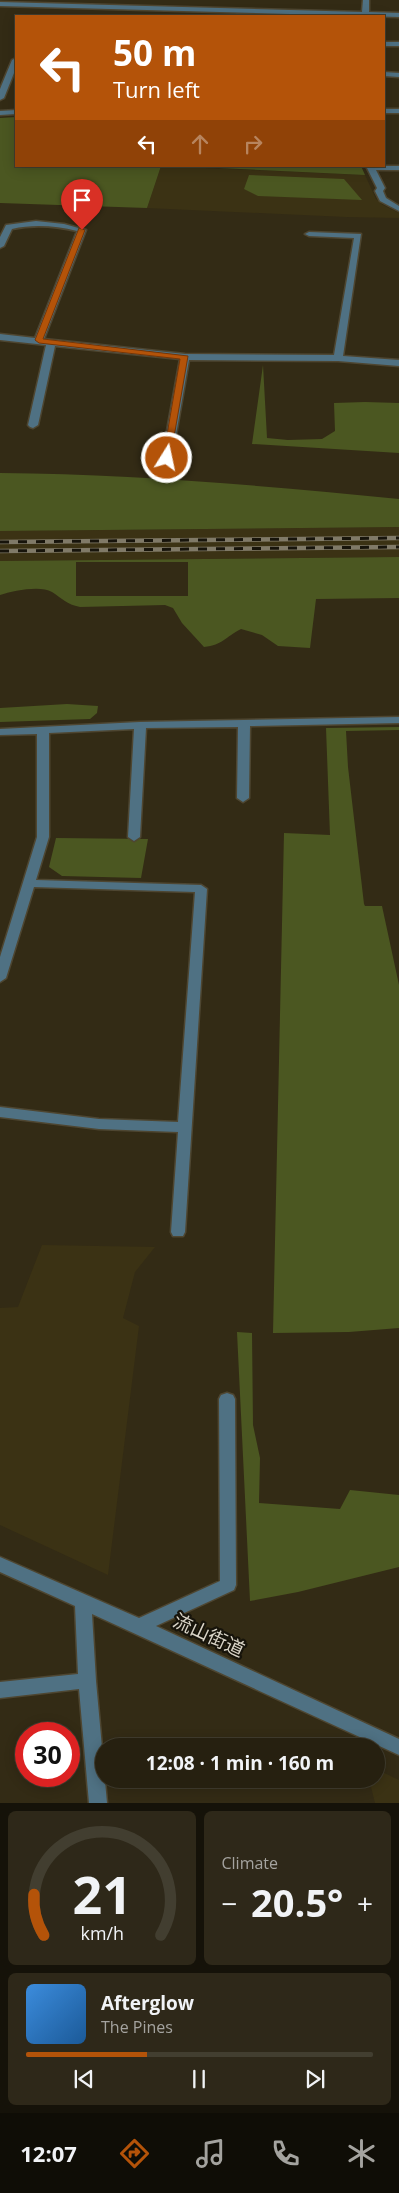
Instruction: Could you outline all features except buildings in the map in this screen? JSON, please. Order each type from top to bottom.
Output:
[{"type":"street","points":[[144,15],[150,0]]},
{"type":"street","points":[[365,15],[366,0]]},
{"type":"street","points":[[0,4],[399,15]]},
{"type":"street","points":[[385,44],[399,44]]},
{"type":"street","points":[[0,98],[15,62]]},
{"type":"street","points":[[385,74],[399,75]]},
{"type":"street","points":[[385,111],[399,111]]},
{"type":"street","points":[[0,113],[15,112]]},
{"type":"street","points":[[399,168],[370,167],[381,188],[379,191],[383,199],[399,209]]},
{"type":"street","points":[[0,246],[9,227],[18,224],[69,226],[82,230],[39,340]]},
{"type":"street","points":[[309,234],[358,236],[338,358]]},
{"type":"street","points":[[0,337],[185,357],[338,358],[399,363]]},
{"type":"street","points":[[33,424],[51,342]]},
{"type":"street","points":[[167,458],[185,357]]},
{"type":"street","points":[[0,732],[140,725],[399,720]]},
{"type":"street","points":[[243,798],[244,723]]},
{"type":"street","points":[[134,837],[140,725]]},
{"type":"street","points":[[0,978],[43,837],[43,729]]},
{"type":"street","points":[[29,882],[200,889],[183,1127],[178,1232]]},
{"type":"street","points":[[0,1112],[99,1124],[183,1127]]},
{"type":"street","points":[[139,1626],[228,1586],[227,1399]]},
{"type":"street","name":"流山街道","points":[[0,1564],[139,1626],[399,1747]]},
{"type":"street","points":[[83,1602],[87,1681],[98,1803]]},
{"type":"street","points":[[0,1690],[87,1681]]},
{"type":"shaded area","points":[[161,167],[184,167],[365,175],[376,199],[399,213],[399,218],[346,217],[147,208]]},
{"type":"shaded area","points":[[399,527],[399,557],[0,561],[0,531]]},
{"type":"shaded area","points":[[42,1245],[155,1247],[135,1272],[123,1318],[139,1326],[108,1575],[0,1525],[0,1308],[18,1307]]},
{"type":"shaded area","points":[[385,1773],[399,1780],[399,1803],[375,1803],[371,1788],[385,1788]]},
{"type":"green space","points":[[15,117],[15,167],[161,167],[147,208],[0,203],[0,118]]},
{"type":"green space","points":[[196,167],[361,167],[365,175]]},
{"type":"green space","points":[[249,175],[344,179],[362,200],[258,196],[244,189]]},
{"type":"green space","points":[[263,365],[267,438],[288,440],[322,439],[335,431],[334,403],[399,403],[399,453],[252,444]]},
{"type":"green space","points":[[0,473],[150,478],[399,499],[399,527],[0,531]]},
{"type":"green space","points":[[399,557],[399,598],[316,599],[310,648],[278,646],[262,635],[241,629],[220,643],[204,647],[182,623],[173,608],[165,605],[80,607],[68,603],[52,592],[41,589],[19,590],[0,595],[0,561]],"holes":[[[76,562],[188,562],[188,596],[76,596]]]},
{"type":"green space","points":[[67,704],[98,706],[97,713],[90,719],[0,722],[0,708]]},
{"type":"green space","points":[[399,727],[399,730],[346,731],[348,767],[364,904],[365,906],[382,906],[399,985],[399,1328],[349,1332],[273,1333],[284,833],[330,835],[326,728]]},
{"type":"green space","points":[[56,838],[148,839],[141,878],[62,876],[49,867]]},
{"type":"green space","points":[[237,1332],[252,1333],[253,1425],[260,1458],[259,1503],[340,1509],[350,1490],[399,1495],[399,1567],[298,1592],[250,1601]]},
{"type":"railway","points":[[0,542],[399,538]]},
{"type":"railway","points":[[0,551],[399,547]]},
{"type":"route","points":[[82,230],[39,340],[185,357],[167,458]]}]
